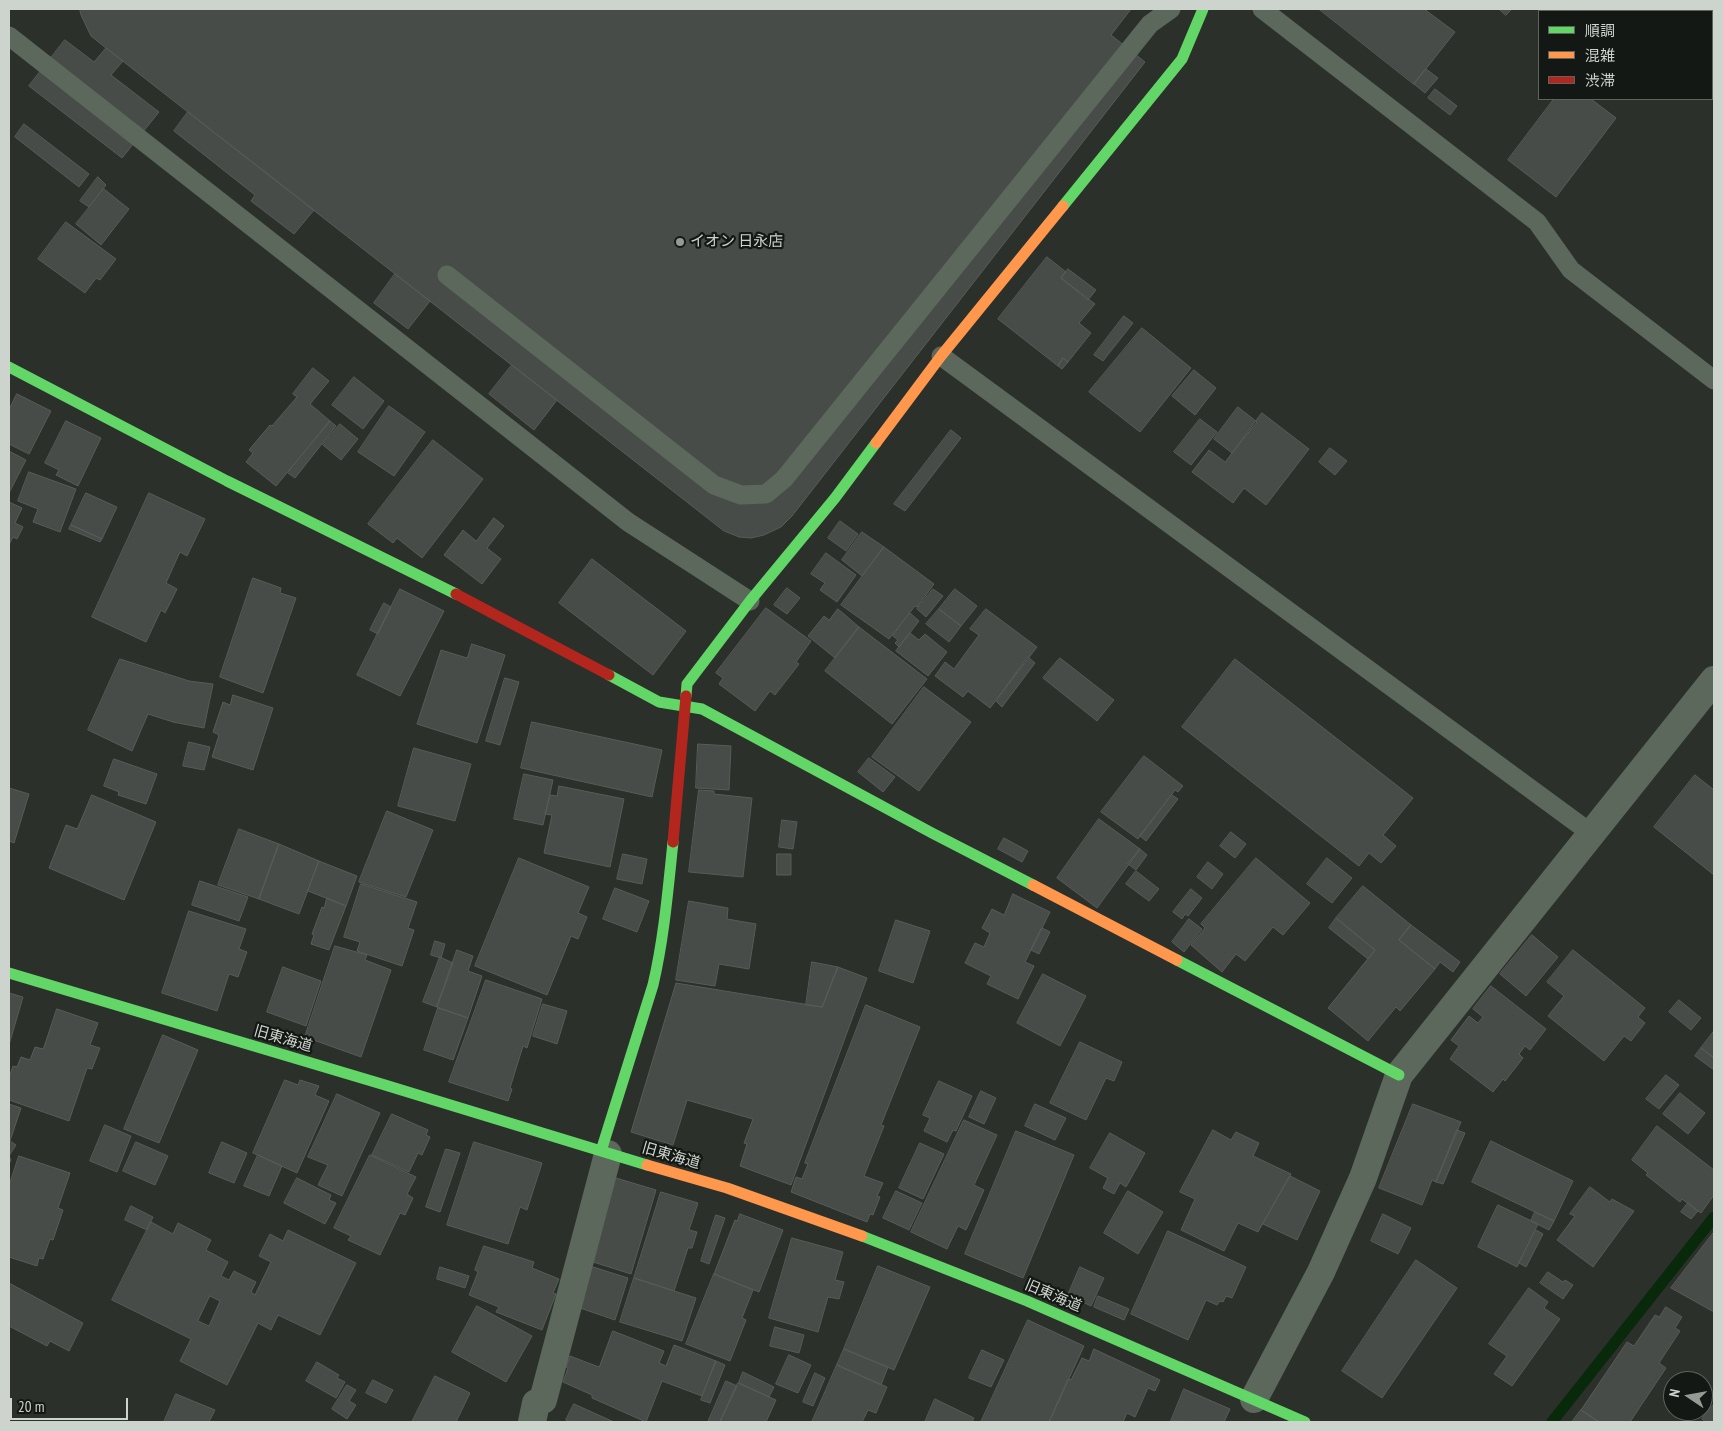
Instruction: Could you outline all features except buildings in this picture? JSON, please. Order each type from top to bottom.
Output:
[{"type":"street","points":[[532,1422],[536,1403],[543,1400],[605,1152],[659,960],[668,895],[687,684],[750,601],[835,498],[941,356],[1182,59],[1203,9]]},
{"type":"street","points":[[9,367],[227,481],[433,582],[660,702],[702,709],[932,833],[1399,1075]]},
{"type":"street","points":[[1254,1399],[1320,1272],[1363,1178],[1399,1075],[1714,680]]},
{"type":"street","name":"旧東海道","points":[[9,974],[411,1092],[740,1192],[886,1244],[995,1287],[1305,1422]]},
{"type":"lane","points":[[447,275],[714,485],[741,495],[766,494],[784,479],[1150,24],[1171,9]]},
{"type":"lane","points":[[1262,9],[1537,222],[1571,270],[1714,380]]},
{"type":"lane","points":[[9,36],[628,522],[750,601]]},
{"type":"lane","points":[[941,356],[1592,834]]},
{"type":"waterway","points":[[1552,1422],[1714,1217]]},
{"type":"traffic: fast","points":[[1063,206],[1182,59],[1203,9]]},
{"type":"traffic: fast","points":[[9,367],[227,481],[456,594]]},
{"type":"traffic: fast","points":[[686,696],[687,684],[750,601],[835,498],[876,443]]},
{"type":"traffic: fast","points":[[609,675],[659,702],[702,709],[932,833],[1033,885]]},
{"type":"traffic: fast","points":[[601,1151],[653,985],[663,932],[673,842]]},
{"type":"traffic: fast","points":[[1177,960],[1399,1075]]},
{"type":"traffic: fast","points":[[9,973],[647,1165]]},
{"type":"traffic: fast","points":[[862,1236],[1027,1301],[1305,1422]]},
{"type":"traffic: slow","points":[[876,443],[941,356],[1063,206]]},
{"type":"traffic: slow","points":[[1033,885],[1177,960]]},
{"type":"traffic: slow","points":[[647,1165],[727,1188],[862,1236]]},
{"type":"traffic: jam","points":[[456,594],[609,675]]},
{"type":"traffic: jam","points":[[673,842],[686,696]]},
{"type":"place","name":"イオン 日永店","points":[[680,242]]}]
